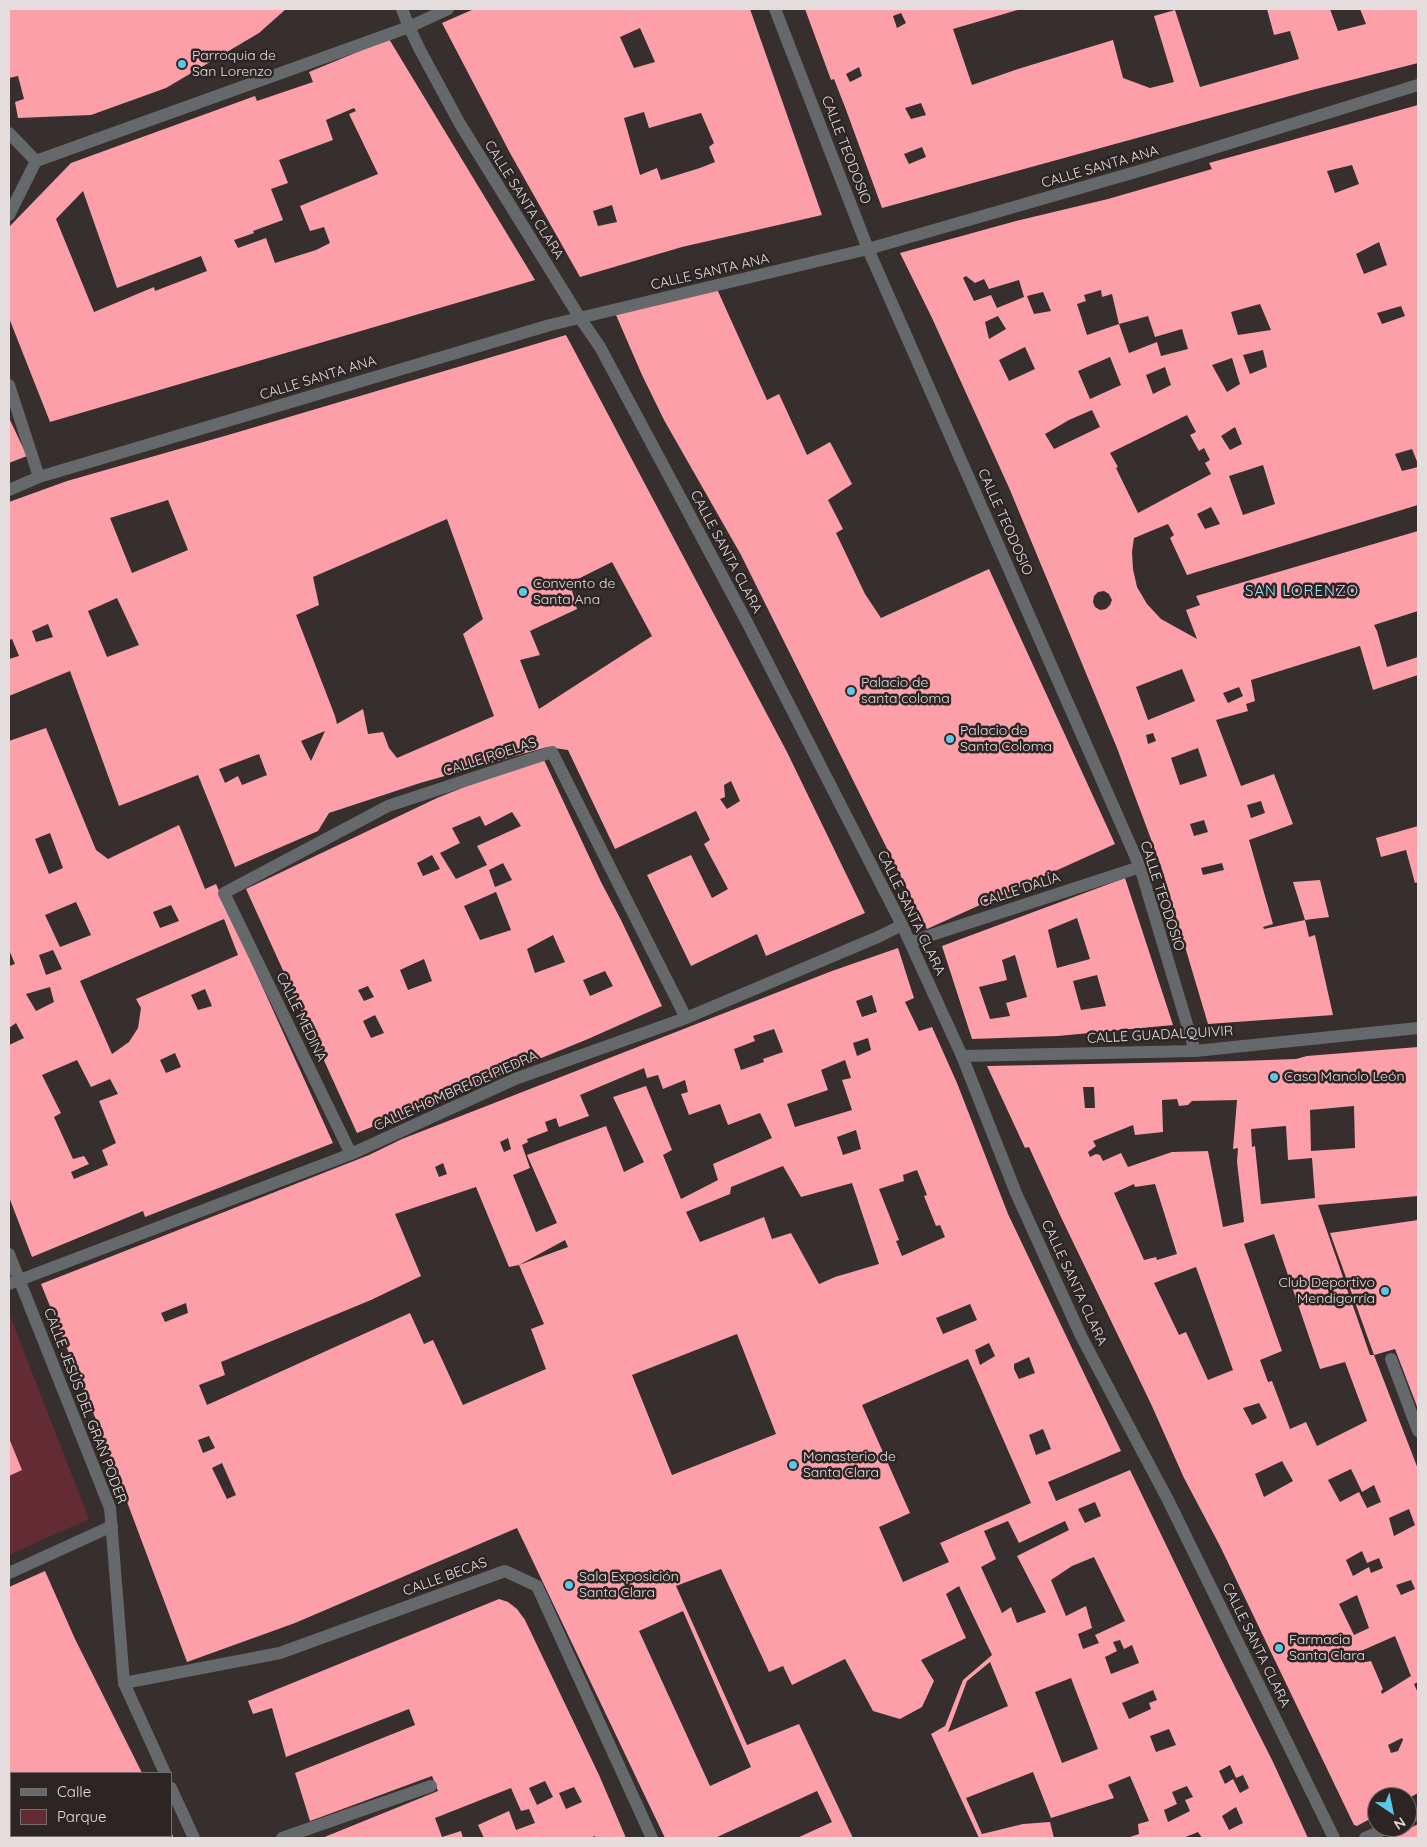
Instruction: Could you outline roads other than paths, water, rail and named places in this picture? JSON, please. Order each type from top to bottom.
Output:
[{"type":"street","name":"CALLE SANTA CLARA","points":[[402,9],[409,27],[460,124],[600,348],[740,609],[902,925],[962,1056],[1016,1193],[1081,1336],[1168,1500],[1334,1838]]},
{"type":"street","points":[[9,215],[36,161],[409,27],[448,9]]},
{"type":"street","name":"CALLE TEODOSIO","points":[[775,9],[868,249],[1140,867],[1195,1052]]},
{"type":"street","name":"CALLE SANTA ANA","points":[[9,490],[39,477],[550,325],[868,249],[1146,169],[1418,85]]},
{"type":"street","points":[[9,133],[36,161]]},
{"type":"street","points":[[9,384],[39,477]]},
{"type":"street","name":"CALLE ROELAS","points":[[224,894],[388,806],[552,752],[686,1018]]},
{"type":"street","name":"CALLE DALÍA","points":[[910,942],[1140,867]]},
{"type":"street","name":"CALLE MEDINA","points":[[224,894],[351,1154]]},
{"type":"street","name":"CALLE HOMBRE DE PIEDRA","points":[[14,1282],[351,1154],[515,1079],[686,1018],[878,937],[902,925]]},
{"type":"street","name":"CALLE GUADALQUIVIR","points":[[962,1056],[1195,1052],[1418,1028]]},
{"type":"street","name":"CALLE JESÚS DEL GRAN PODER","points":[[9,1254],[14,1282],[110,1508],[124,1683],[164,1772]]},
{"type":"street","points":[[1391,1359],[1418,1432]]},
{"type":"street","points":[[9,1573],[112,1526]]},
{"type":"street","name":"CALLE BECAS","points":[[124,1683],[280,1653],[505,1571],[536,1586],[652,1838]]},
{"type":"street","points":[[282,1838],[431,1786]]},
{"type":"street","points":[[172,1790],[194,1838]]},
{"type":"place","name":"Parroquia de San Lorenzo","points":[[182,64]]},
{"type":"place","name":"Convento de Santa Ana","points":[[523,592]]},
{"type":"place","name":"Palacio de santa coloma","points":[[851,691]]},
{"type":"place","name":"Palacio de Santa Coloma","points":[[950,739]]},
{"type":"place","name":"Casa Manolo León","points":[[1274,1077]]},
{"type":"place","name":"Club Deportivo Mendigorría","points":[[1385,1291]]},
{"type":"place","name":"Monasterio de Santa Clara","points":[[793,1465]]},
{"type":"place","name":"Sala Exposición Santa Clara","points":[[569,1585]]},
{"type":"place","name":"Farmacia Santa Clara","points":[[1279,1648]]},
{"type":"district","name":"SAN LORENZO","points":[[1302,591]]}]
